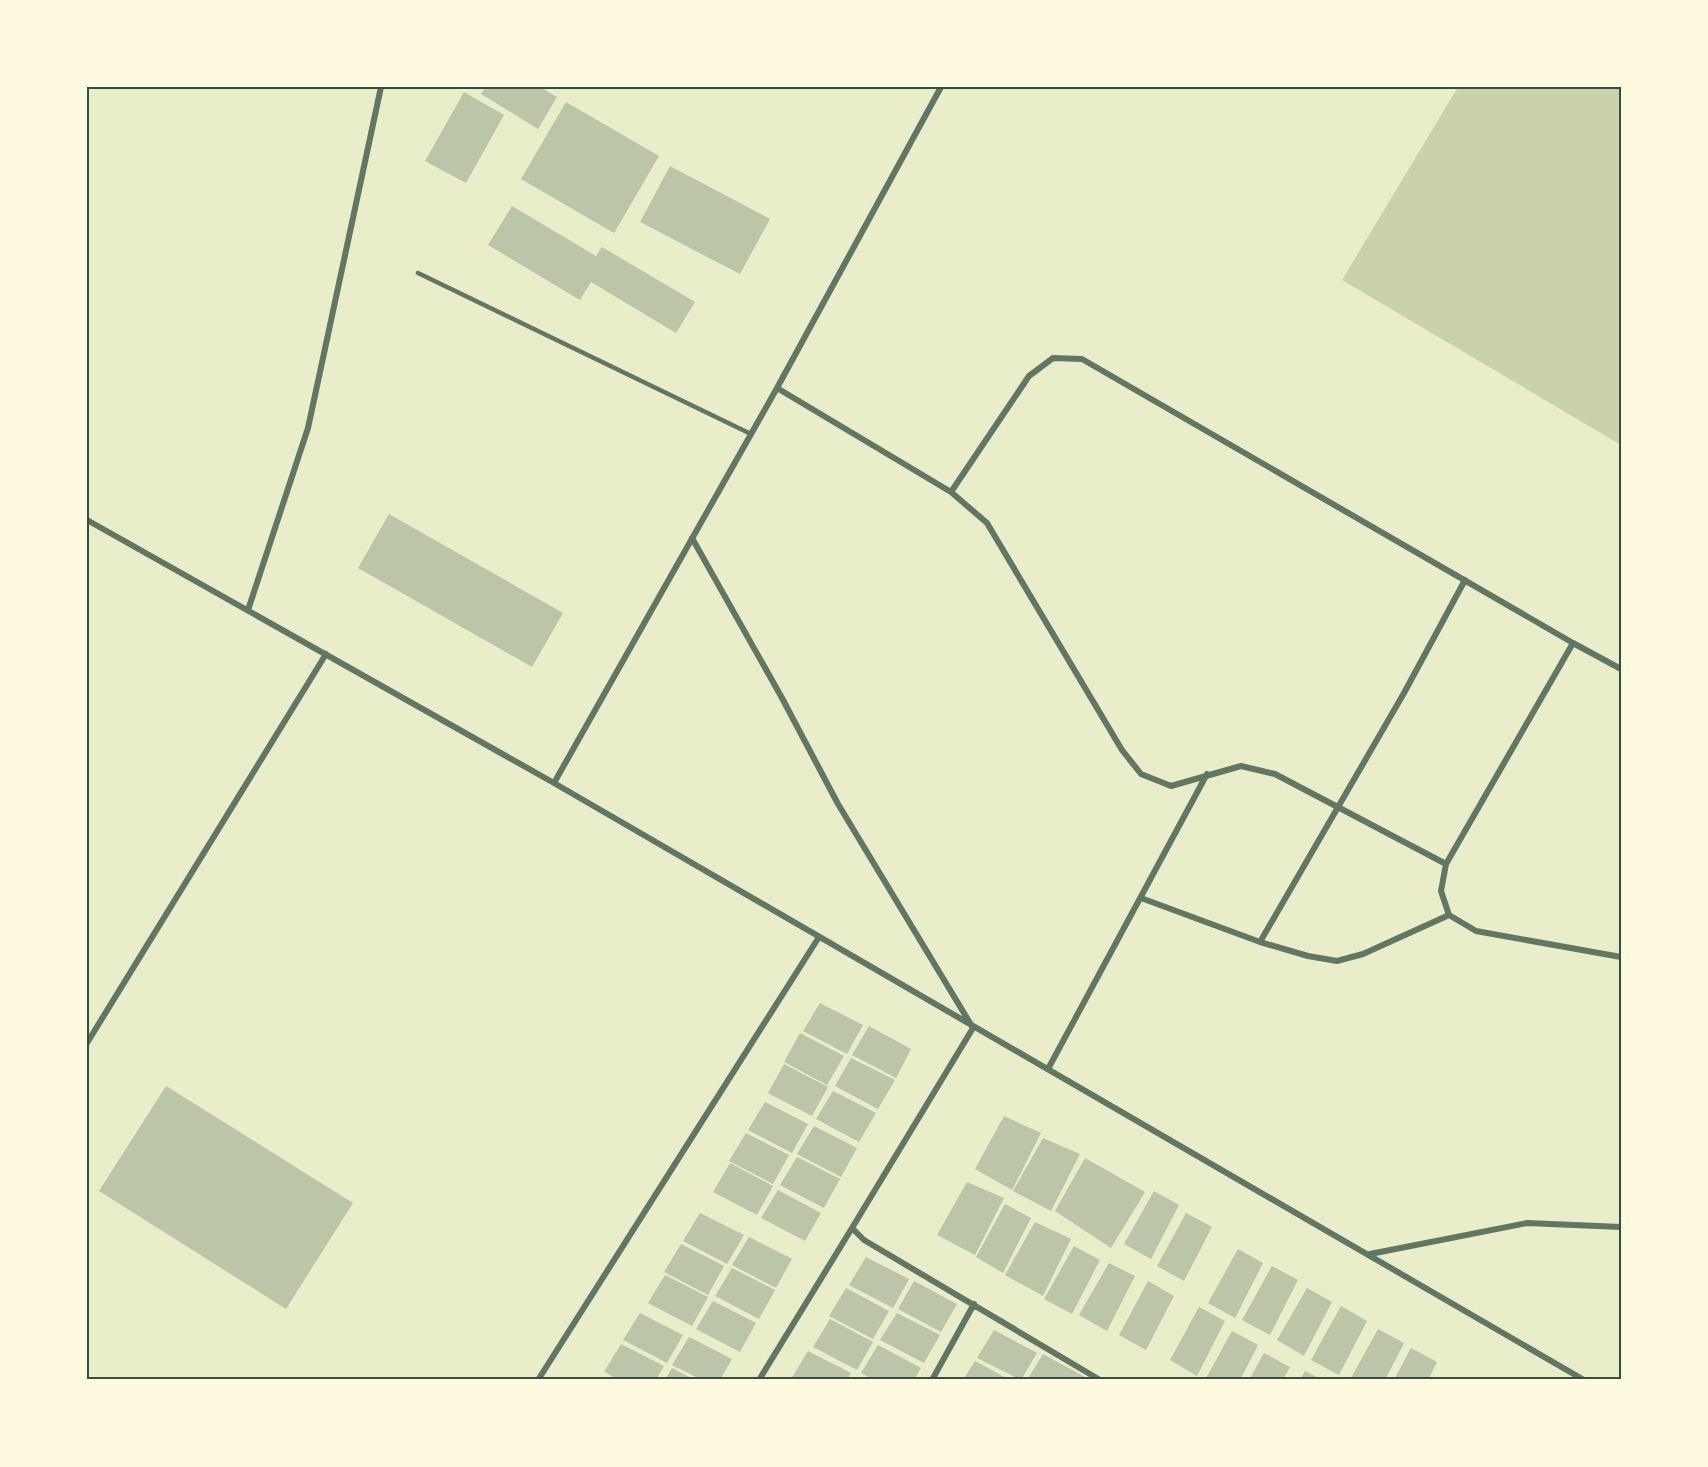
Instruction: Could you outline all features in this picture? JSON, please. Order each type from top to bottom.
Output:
[{"type":"street","points":[[248,610],[308,428],[381,87]]},
{"type":"street","points":[[554,783],[777,388],[941,87]]},
{"type":"street","points":[[951,492],[1029,376],[1053,358],[1082,359],[1621,669]]},
{"type":"street","points":[[777,388],[951,492],[987,523],[1122,750],[1141,774],[1171,786],[1240,766],[1275,774],[1446,864]]},
{"type":"street","points":[[87,520],[554,783],[973,1028],[1048,1069],[1584,1380]]},
{"type":"street","points":[[692,538],[782,698],[838,804],[973,1028]]},
{"type":"street","points":[[1260,942],[1465,580]]},
{"type":"street","points":[[1574,643],[1446,864],[1440,891],[1449,915],[1476,931],[1621,957]]},
{"type":"street","points":[[87,1043],[326,654]]},
{"type":"street","points":[[1048,1069],[1207,774]]},
{"type":"street","points":[[1141,897],[1260,942],[1308,956],[1337,961],[1363,954],[1449,915]]},
{"type":"street","points":[[538,1380],[819,938]]},
{"type":"street","points":[[759,1380],[973,1028]]},
{"type":"street","points":[[1369,1254],[1527,1223],[1621,1227]]},
{"type":"street","points":[[852,1228],[864,1240],[1100,1380]]},
{"type":"street","points":[[932,1380],[974,1304]]},
{"type":"lane","points":[[418,273],[751,434]]},
{"type":"green space","points":[[1458,87],[1621,87],[1621,445],[1342,280]]},
{"type":"building","points":[[486,87],[540,87],[557,97],[538,129],[481,94]]},
{"type":"building","points":[[464,92],[504,115],[466,183],[425,161]]},
{"type":"building","points":[[566,102],[659,156],[614,233],[521,179]]},
{"type":"building","points":[[670,166],[770,219],[740,274],[640,222]]},
{"type":"building","points":[[512,206],[596,256],[602,247],[695,302],[676,333],[591,282],[580,300],[488,245]]},
{"type":"building","points":[[389,514],[563,613],[532,667],[358,568]]},
{"type":"building","points":[[820,1003],[863,1025],[847,1054],[803,1031]]},
{"type":"building","points":[[869,1026],[911,1049],[896,1078],[852,1055]]},
{"type":"building","points":[[800,1033],[844,1056],[827,1085],[784,1062]]},
{"type":"building","points":[[851,1058],[895,1080],[878,1109],[835,1086]]},
{"type":"building","points":[[784,1064],[828,1087],[812,1116],[768,1093]]},
{"type":"building","points":[[166,1086],[353,1203],[286,1309],[99,1191]]},
{"type":"building","points":[[833,1091],[876,1113],[859,1142],[816,1119]]},
{"type":"building","points":[[765,1102],[808,1124],[792,1153],[748,1130]]},
{"type":"building","points":[[1004,1116],[1041,1133],[1012,1190],[975,1169]]},
{"type":"building","points":[[814,1126],[857,1148],[841,1177],[797,1154]]},
{"type":"building","points":[[746,1133],[789,1155],[773,1184],[729,1161]]},
{"type":"building","points":[[1043,1138],[1080,1154],[1051,1211],[1013,1191]]},
{"type":"building","points":[[797,1157],[840,1179],[824,1208],[780,1185]]},
{"type":"building","points":[[1085,1158],[1145,1192],[1111,1248],[1055,1211]]},
{"type":"building","points":[[730,1163],[773,1186],[757,1215],[713,1192]]},
{"type":"building","points":[[967,1182],[1004,1198],[975,1255],[937,1235]]},
{"type":"building","points":[[778,1190],[821,1213],[805,1241],[761,1218]]},
{"type":"building","points":[[1154,1191],[1179,1205],[1151,1259],[1124,1244]]},
{"type":"building","points":[[1005,1204],[1031,1218],[1003,1273],[976,1257]]},
{"type":"building","points":[[700,1213],[744,1235],[727,1264],[683,1241]]},
{"type":"building","points":[[1186,1213],[1212,1227],[1184,1281],[1157,1266]]},
{"type":"building","points":[[1035,1222],[1071,1239],[1043,1296],[1005,1275]]},
{"type":"building","points":[[749,1237],[792,1259],[776,1288],[732,1265]]},
{"type":"building","points":[[681,1244],[724,1266],[708,1295],[664,1272]]},
{"type":"building","points":[[1074,1246],[1100,1260],[1072,1314],[1044,1299]]},
{"type":"building","points":[[1238,1249],[1263,1263],[1235,1318],[1208,1303]]},
{"type":"building","points":[[866,1257],[909,1279],[893,1308],[849,1285]]},
{"type":"building","points":[[1109,1263],[1135,1276],[1107,1331],[1079,1315]]},
{"type":"building","points":[[1272,1266],[1298,1280],[1270,1335],[1242,1320]]},
{"type":"building","points":[[732,1268],[775,1290],[759,1319],[715,1296]]},
{"type":"building","points":[[665,1275],[708,1297],[692,1326],[648,1303]]},
{"type":"building","points":[[914,1281],[957,1304],[941,1332],[898,1309]]},
{"type":"building","points":[[1148,1281],[1174,1296],[1146,1350],[1119,1335]]},
{"type":"building","points":[[846,1288],[889,1311],[873,1339],[829,1316]]},
{"type":"building","points":[[1307,1288],[1332,1302],[1304,1356],[1277,1340]]},
{"type":"building","points":[[713,1301],[756,1323],[740,1352],[696,1329]]},
{"type":"building","points":[[1341,1306],[1367,1321],[1339,1375],[1311,1360]]},
{"type":"building","points":[[1199,1307],[1225,1321],[1197,1376],[1170,1360]]},
{"type":"building","points":[[640,1313],[683,1335],[667,1363],[623,1340]]},
{"type":"building","points":[[897,1313],[940,1335],[924,1363],[880,1340]]},
{"type":"building","points":[[830,1319],[873,1342],[857,1370],[813,1347]]},
{"type":"building","points":[[1378,1329],[1404,1343],[1385,1380],[1350,1380]]},
{"type":"building","points":[[994,1330],[1037,1353],[1021,1380],[977,1358]]},
{"type":"building","points":[[1232,1331],[1258,1345],[1240,1380],[1205,1380]]},
{"type":"building","points":[[689,1337],[732,1359],[720,1380],[702,1380],[672,1365]]},
{"type":"building","points":[[621,1344],[664,1366],[656,1380],[620,1380],[604,1372]]},
{"type":"building","points":[[878,1345],[921,1368],[914,1380],[874,1380],[861,1373]]},
{"type":"building","points":[[1411,1348],[1437,1362],[1428,1380],[1394,1380]]},
{"type":"building","points":[[808,1351],[851,1373],[847,1380],[791,1379]]},
{"type":"building","points":[[1264,1353],[1290,1367],[1283,1380],[1249,1380]]},
{"type":"building","points":[[1043,1354],[1085,1377],[1084,1380],[1027,1380]]},
{"type":"building","points":[[975,1361],[1010,1380],[963,1380]]},
{"type":"building","points":[[672,1368],[695,1380],[665,1380]]},
{"type":"building","points":[[1305,1371],[1322,1380],[1300,1380]]}]
